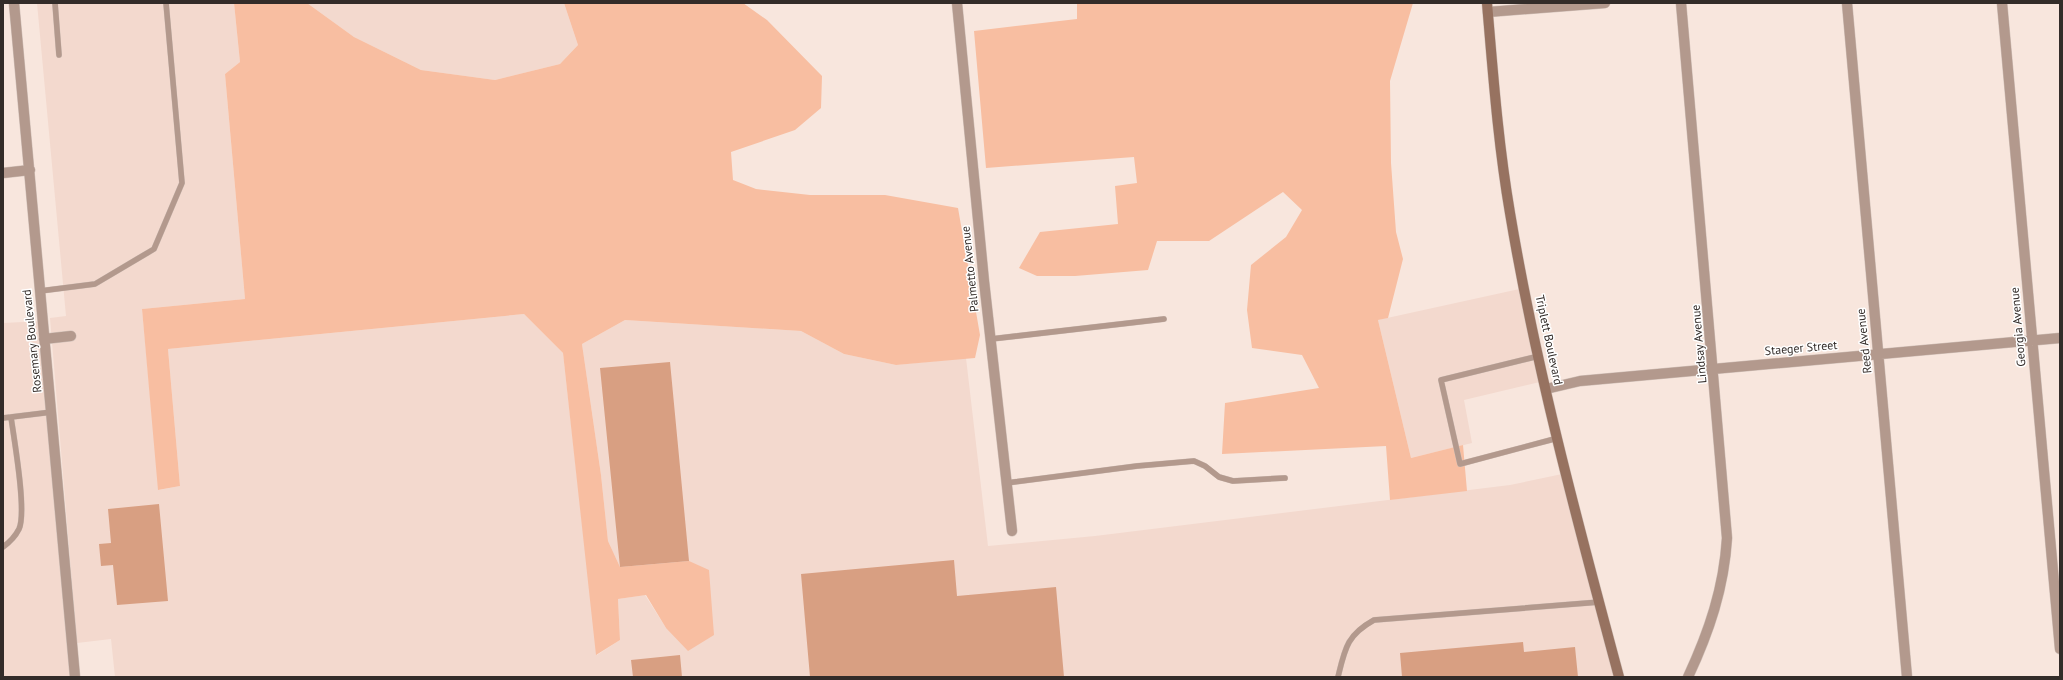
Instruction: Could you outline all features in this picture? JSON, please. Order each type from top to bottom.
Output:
[{"type":"main road","name":"Triplett Boulevard","points":[[1488,8],[1499,132],[1510,212],[1546,389],[1619,677]]},
{"type":"street","name":"Rosemary Boulevard","points":[[14,3],[75,677]]},
{"type":"street","name":"Palmetto Avenue","points":[[957,3],[1012,531]]},
{"type":"street","points":[[1488,8],[1605,3]]},
{"type":"street","name":"Lindsay Avenue","points":[[1681,3],[1728,538],[1726,561],[1716,608],[1703,644],[1688,677]]},
{"type":"street","name":"Reed Avenue","points":[[1847,3],[1907,677]]},
{"type":"street","name":"Georgia Avenue","points":[[2002,3],[2060,649]]},
{"type":"street","points":[[3,173],[30,170]]},
{"type":"street","points":[[44,338],[71,336]]},
{"type":"street","name":"Staeger Street","points":[[1546,389],[1580,381],[2060,338]]},
{"type":"lane","points":[[55,3],[59,55]]},
{"type":"lane","points":[[40,291],[95,284],[154,249],[182,183],[166,3]]},
{"type":"lane","points":[[991,339],[1164,319]]},
{"type":"lane","points":[[1539,356],[1441,380],[1460,464],[1558,438]]},
{"type":"lane","points":[[3,418],[52,412]]},
{"type":"lane","points":[[3,547],[12,540],[20,528],[22,511],[11,417]]},
{"type":"lane","points":[[1006,483],[1137,466],[1194,461],[1205,466],[1219,477],[1233,481],[1285,478]]},
{"type":"lane","points":[[1338,677],[1349,641],[1360,628],[1374,620],[1600,602]]},
{"type":"shaded area","points":[[37,3],[234,3],[240,62],[225,74],[245,299],[142,309],[159,490],[180,486],[168,349],[524,314],[563,353],[597,655],[620,640],[618,599],[645,595],[666,628],[689,561],[620,567],[608,541],[601,475],[582,344],[625,320],[801,331],[844,354],[896,365],[966,358],[988,546],[1095,536],[1510,485],[1567,473],[1619,677],[115,677],[111,639],[77,643],[50,318],[66,316]]},
{"type":"shaded area","points":[[234,3],[307,3],[354,37],[421,70],[495,80],[560,64],[578,45],[564,3],[743,3],[767,20],[822,76],[821,108],[795,130],[731,152],[733,180],[756,189],[810,195],[885,195],[958,208],[980,335],[975,358],[896,365],[844,354],[801,331],[625,320],[582,344],[601,475],[608,541],[620,567],[689,561],[709,570],[714,635],[688,651],[666,628],[646,595],[618,599],[620,640],[596,655],[563,353],[524,314],[168,349],[180,486],[158,490],[142,309],[245,299],[225,74],[240,62]]},
{"type":"shaded area","points":[[307,3],[564,3],[578,45],[560,64],[495,80],[421,70],[354,37]]},
{"type":"shaded area","points":[[1077,3],[1413,3],[1390,81],[1391,163],[1396,232],[1403,259],[1388,318],[1378,320],[1411,458],[1463,445],[1467,491],[1390,500],[1386,446],[1222,454],[1225,403],[1319,388],[1302,355],[1252,348],[1247,310],[1251,265],[1286,237],[1302,210],[1283,192],[1209,241],[1157,241],[1148,270],[1075,276],[1037,276],[1019,268],[1040,232],[1118,224],[1115,186],[1137,183],[1134,157],[986,168],[974,31],[1077,19]]},
{"type":"shaded area","points":[[1524,288],[1544,381],[1464,400],[1472,443],[1411,458],[1378,320]]},
{"type":"shaded area","points":[[43,321],[75,677],[3,677],[3,323]]},
{"type":"building","points":[[670,362],[689,561],[620,567],[600,368]]},
{"type":"building","points":[[159,504],[168,601],[117,605],[113,565],[101,566],[99,544],[111,543],[108,509]]},
{"type":"building","points":[[954,560],[957,596],[1056,587],[1064,677],[810,677],[801,574]]},
{"type":"building","points":[[1523,642],[1524,652],[1575,647],[1578,677],[1402,677],[1400,653]]},
{"type":"building","points":[[680,655],[682,677],[633,677],[631,660]]}]
